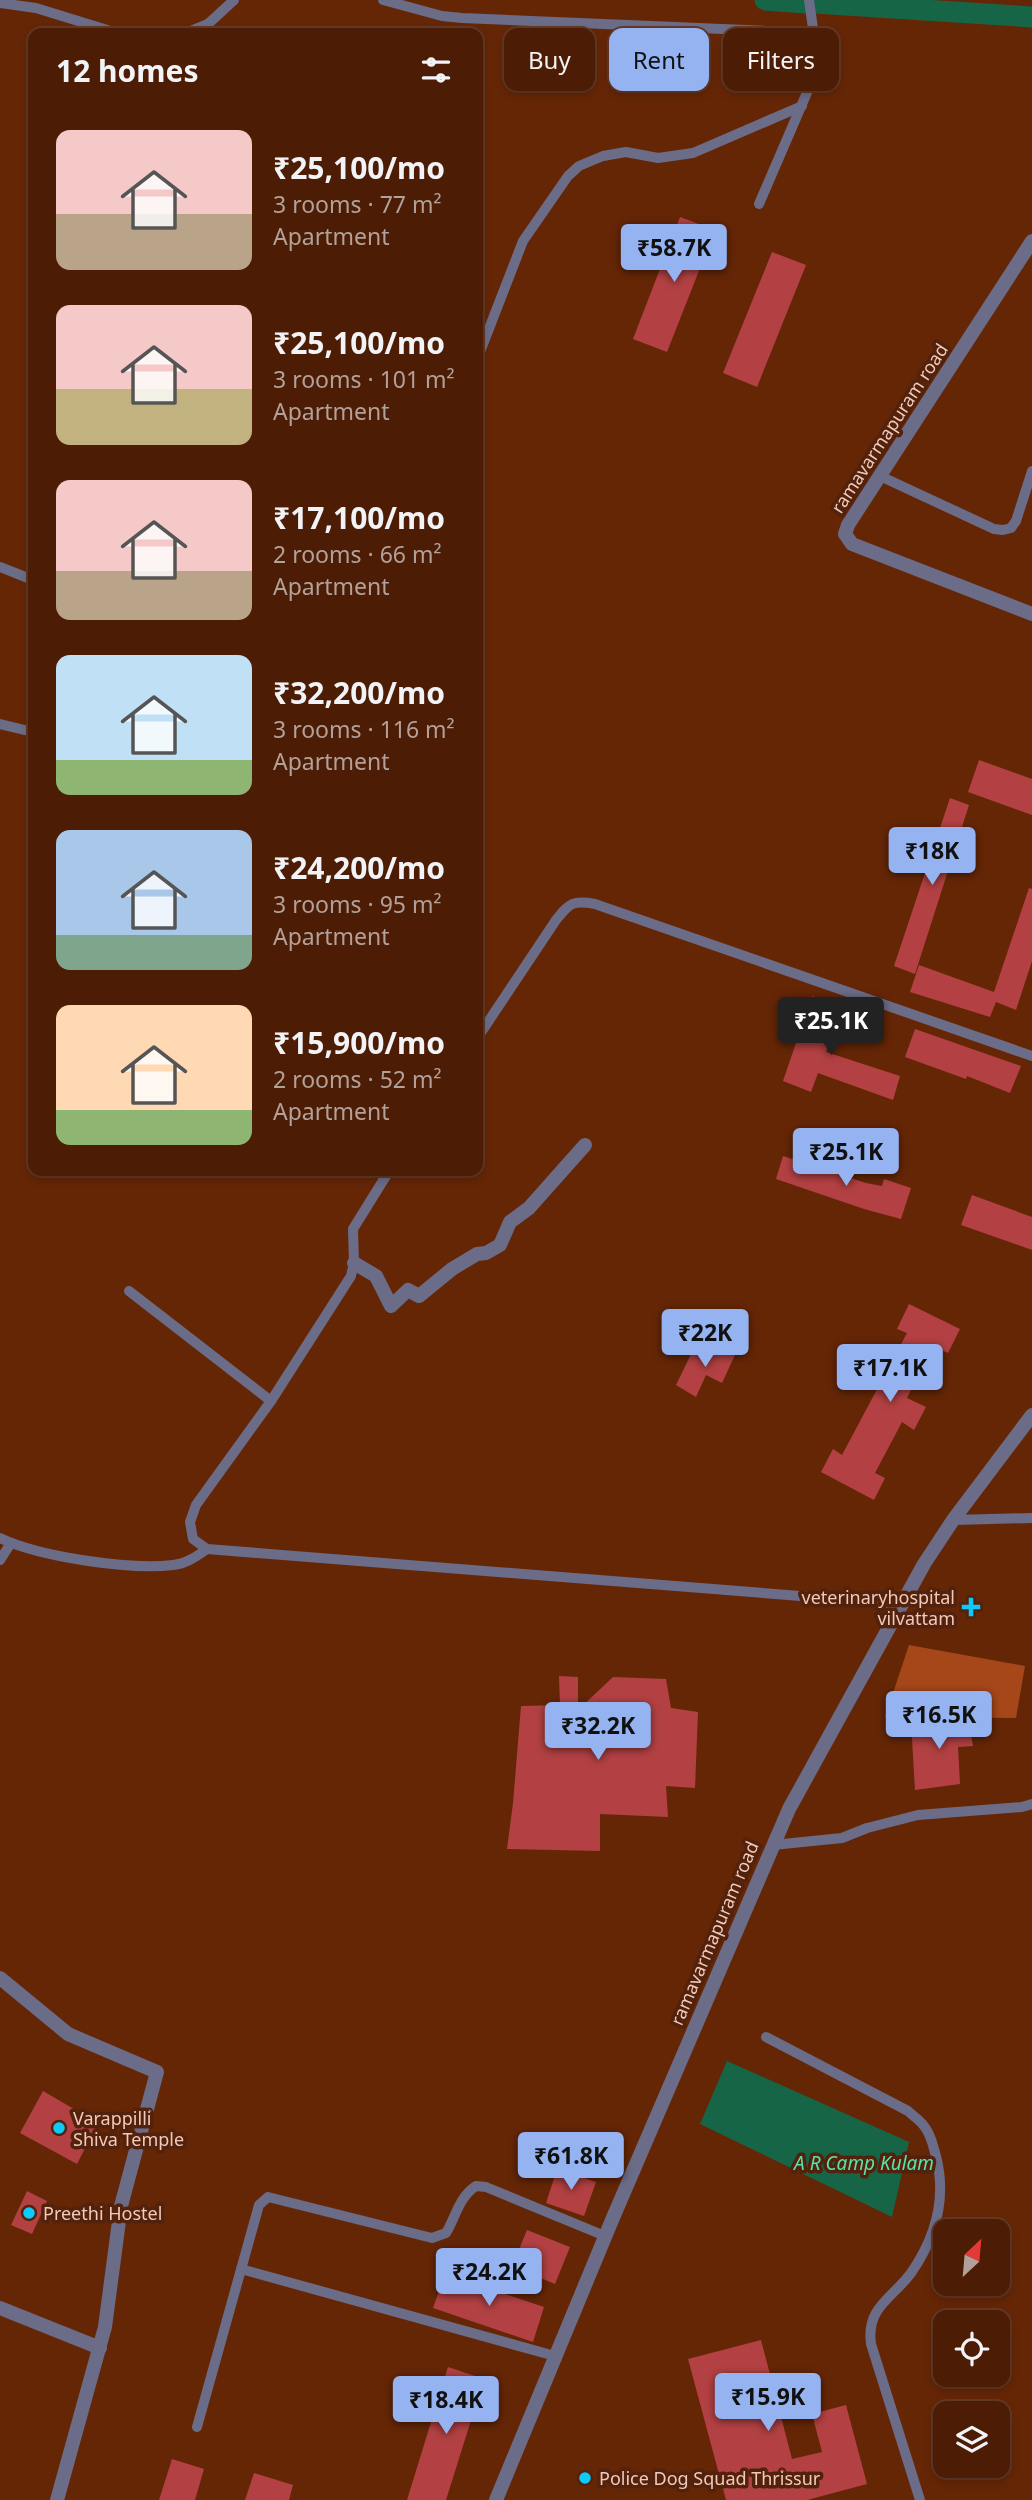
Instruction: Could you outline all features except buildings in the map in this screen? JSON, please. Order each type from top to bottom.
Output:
[{"type":"street","name":"ramavarmapuram road","points":[[1032,241],[848,525],[845,534],[849,541],[1032,614]]},
{"type":"street","points":[[354,1263],[376,1276],[391,1306],[408,1290],[419,1296],[452,1269],[477,1254],[486,1253],[500,1245],[510,1222],[529,1208],[585,1145]]},
{"type":"street","name":"ramavarmapuram road","points":[[496,2500],[605,2236],[789,1809],[924,1564],[953,1520],[1032,1415]]},
{"type":"street","points":[[0,1978],[68,2034],[157,2072],[121,2206],[105,2327],[57,2500]]},
{"type":"street","points":[[0,2308],[100,2348]]},
{"type":"lane","points":[[198,28],[208,24],[234,0]]},
{"type":"lane","points":[[383,0],[442,16],[462,18],[723,29]]},
{"type":"lane","points":[[809,0],[813,28]]},
{"type":"lane","points":[[0,3],[36,8],[101,28]]},
{"type":"lane","points":[[759,204],[808,91]]},
{"type":"lane","points":[[483,344],[523,241],[568,176],[579,166],[603,156],[626,152],[658,158],[693,153],[802,106]]},
{"type":"lane","points":[[880,476],[994,529],[1003,530],[1011,528],[1016,521],[1032,471]]},
{"type":"lane","points":[[0,567],[28,578]]},
{"type":"lane","points":[[0,724],[28,731]]},
{"type":"lane","points":[[483,1030],[556,920],[567,906],[582,901],[1032,1056]]},
{"type":"lane","points":[[386,1176],[353,1228],[354,1263],[351,1276],[271,1401],[196,1505],[190,1522],[192,1539],[207,1549],[902,1604]]},
{"type":"lane","points":[[129,1291],[271,1401]]},
{"type":"lane","points":[[953,1520],[1032,1518]]},
{"type":"lane","points":[[0,1538],[51,1555],[128,1565],[175,1565],[190,1560],[207,1549]]},
{"type":"lane","points":[[0,1560],[11,1543]]},
{"type":"lane","points":[[773,1845],[842,1838],[866,1828],[918,1815],[1032,1804]]},
{"type":"lane","points":[[766,2038],[908,2111],[925,2126],[931,2139],[940,2174],[942,2201],[936,2227],[909,2275],[879,2307],[869,2330],[871,2344],[920,2500]]},
{"type":"lane","points":[[197,2427],[259,2206],[268,2197],[432,2238],[446,2233],[469,2190],[476,2186],[486,2187],[605,2236]]},
{"type":"lane","points":[[241,2269],[555,2356]]},
{"type":"shaded area","points":[[909,1645],[1025,1666],[1016,1718],[885,1717]]},
{"type":"water","name":"A R Camp Kulam","points":[[727,2061],[909,2142],[892,2217],[700,2124]]},
{"type":"waterway","points":[[765,0],[806,3]]},
{"type":"waterway","points":[[815,3],[1032,17]]},
{"type":"place","name":"veterinaryhospital vilvattam","points":[[971,1607]]},
{"type":"place","name":"Varappilli Shiva Temple","points":[[59,2128]]},
{"type":"place","name":"Preethi Hostel","points":[[29,2213]]},
{"type":"place","name":"Police Dog Squad Thrissur","points":[[585,2478]]}]
